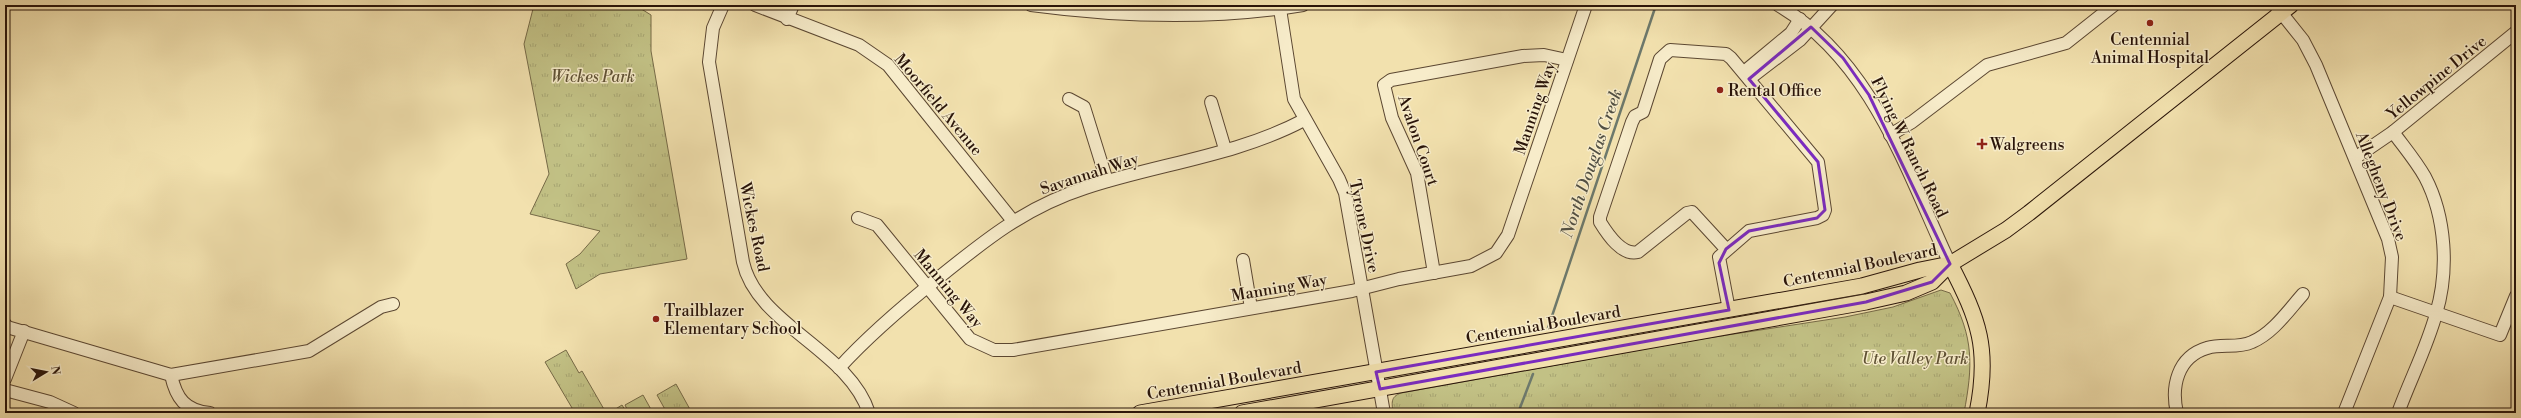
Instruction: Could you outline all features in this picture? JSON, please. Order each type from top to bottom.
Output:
[{"type":"main road","name":"Centennial Boulevard","points":[[1242,413],[1866,302],[1906,292],[1932,282],[1950,264],[2006,230],[2029,213],[2282,7]]},
{"type":"main road","name":"Centennial Boulevard","points":[[1140,413],[1862,286],[1920,270],[1950,264]]},
{"type":"main road","points":[[1950,264],[1965,293],[1982,341],[1984,369],[1977,413]]},
{"type":"street","name":"Wickes Road","points":[[723,5],[713,28],[709,62],[745,270],[754,289],[768,304],[839,368],[857,389],[869,413]]},
{"type":"street","name":"Moorfield Avenue","points":[[755,5],[787,20],[859,45],[888,64],[1013,221]]},
{"type":"street","points":[[787,20],[793,5]]},
{"type":"street","points":[[1031,5],[1080,12],[1142,15],[1236,14],[1303,5]]},
{"type":"street","name":"Manning Way","points":[[858,218],[877,225],[926,288],[970,340],[986,348],[1003,351],[1362,289],[1481,263],[1496,253],[1503,244],[1512,224],[1586,5]]},
{"type":"street","name":"Flying W Ranch Road","points":[[1778,5],[1812,27],[1858,77],[1890,135],[1950,264]]},
{"type":"street","points":[[1746,76],[1800,40],[1832,5]]},
{"type":"street","points":[[1890,135],[1912,122],[1987,65],[2066,43],[2114,5]]},
{"type":"street","name":"Allegheny Drive","points":[[2282,7],[2316,65],[2388,239],[2392,257],[2390,297],[2344,413]]},
{"type":"street","name":"Tyrone Drive","points":[[1280,9],[1291,90],[1304,120],[1342,186],[1384,413]]},
{"type":"street","points":[[1746,76],[1791,33],[1800,19]]},
{"type":"street","name":"Yellowpine Drive","points":[[2355,158],[2393,132],[2516,32]]},
{"type":"street","points":[[1726,249],[1692,212],[1687,213],[1638,252],[1631,254],[1624,252],[1603,227],[1600,217],[1632,122],[1635,116],[1643,112],[1660,59],[1670,50],[1726,54],[1818,162],[1825,210],[1823,215],[1818,218],[1749,231],[1726,249],[1719,257],[1729,310]]},
{"type":"street","name":"Avalon Court","points":[[1434,273],[1417,173],[1392,118],[1384,85],[1391,80],[1523,56],[1544,55],[1567,60]]},
{"type":"street","points":[[1068,99],[1084,107],[1107,181]]},
{"type":"street","points":[[1212,102],[1225,149]]},
{"type":"street","name":"Savannah Way","points":[[839,368],[878,327],[1013,221],[1059,198],[1107,181],[1270,137],[1304,120]]},
{"type":"street","points":[[2393,132],[2412,155],[2425,177],[2435,202],[2441,231],[2444,260],[2437,313],[2398,413]]},
{"type":"street","points":[[1243,260],[1251,308]]},
{"type":"street","points":[[2177,413],[2174,401],[2177,376],[2189,358],[2207,348],[2241,346],[2260,338],[2273,327],[2302,294]]},
{"type":"street","points":[[2390,297],[2500,335],[2516,296]]},
{"type":"street","points":[[15,328],[171,375],[309,351],[381,307],[392,304]]},
{"type":"street","points":[[5,363],[15,328]]},
{"type":"street","points":[[5,379],[15,328]]},
{"type":"street","points":[[171,375],[174,392],[179,398],[192,408],[210,413]]},
{"type":"street","points":[[5,390],[50,402],[74,413]]},
{"type":"highlighted area","points":[[1811,27],[1843,58],[1869,95],[1950,264],[1932,282],[1866,302],[1380,389],[1376,372],[1729,310],[1719,263],[1726,249],[1749,231],[1817,218],[1825,210],[1818,162],[1749,79]]},
{"type":"green space","name":"Wickes Park","points":[[534,5],[635,5],[651,15],[651,51],[687,259],[600,274],[576,289],[566,264],[580,254],[600,231],[530,214],[549,174],[524,44]]},
{"type":"green space","name":"Ute Valley Park","points":[[1941,290],[1950,293],[1964,324],[1967,338],[1970,366],[1964,413],[1393,413],[1393,398],[1401,393],[1695,340],[1845,317],[1893,307]]},
{"type":"green space","points":[[566,350],[579,373],[582,371],[605,411],[601,413],[575,413],[545,362]]},
{"type":"green space","points":[[676,384],[692,413],[667,413],[657,395]]},
{"type":"green space","points":[[643,395],[653,413],[629,413],[625,405]]},
{"type":"green space","points":[[622,405],[627,413],[609,413]]},
{"type":"waterway","name":"North Douglas Creek","points":[[1548,328],[1656,5]]},
{"type":"waterway","name":"North Douglas Creek","points":[[1518,413],[1533,374]]},
{"type":"place","name":"Centennial Animal Hospital","points":[[2150,23]]},
{"type":"place","name":"Rental Office","points":[[1720,90]]},
{"type":"place","name":"Walgreens","points":[[1982,144]]},
{"type":"place","name":"Trailblazer Elementary School","points":[[656,319]]}]
